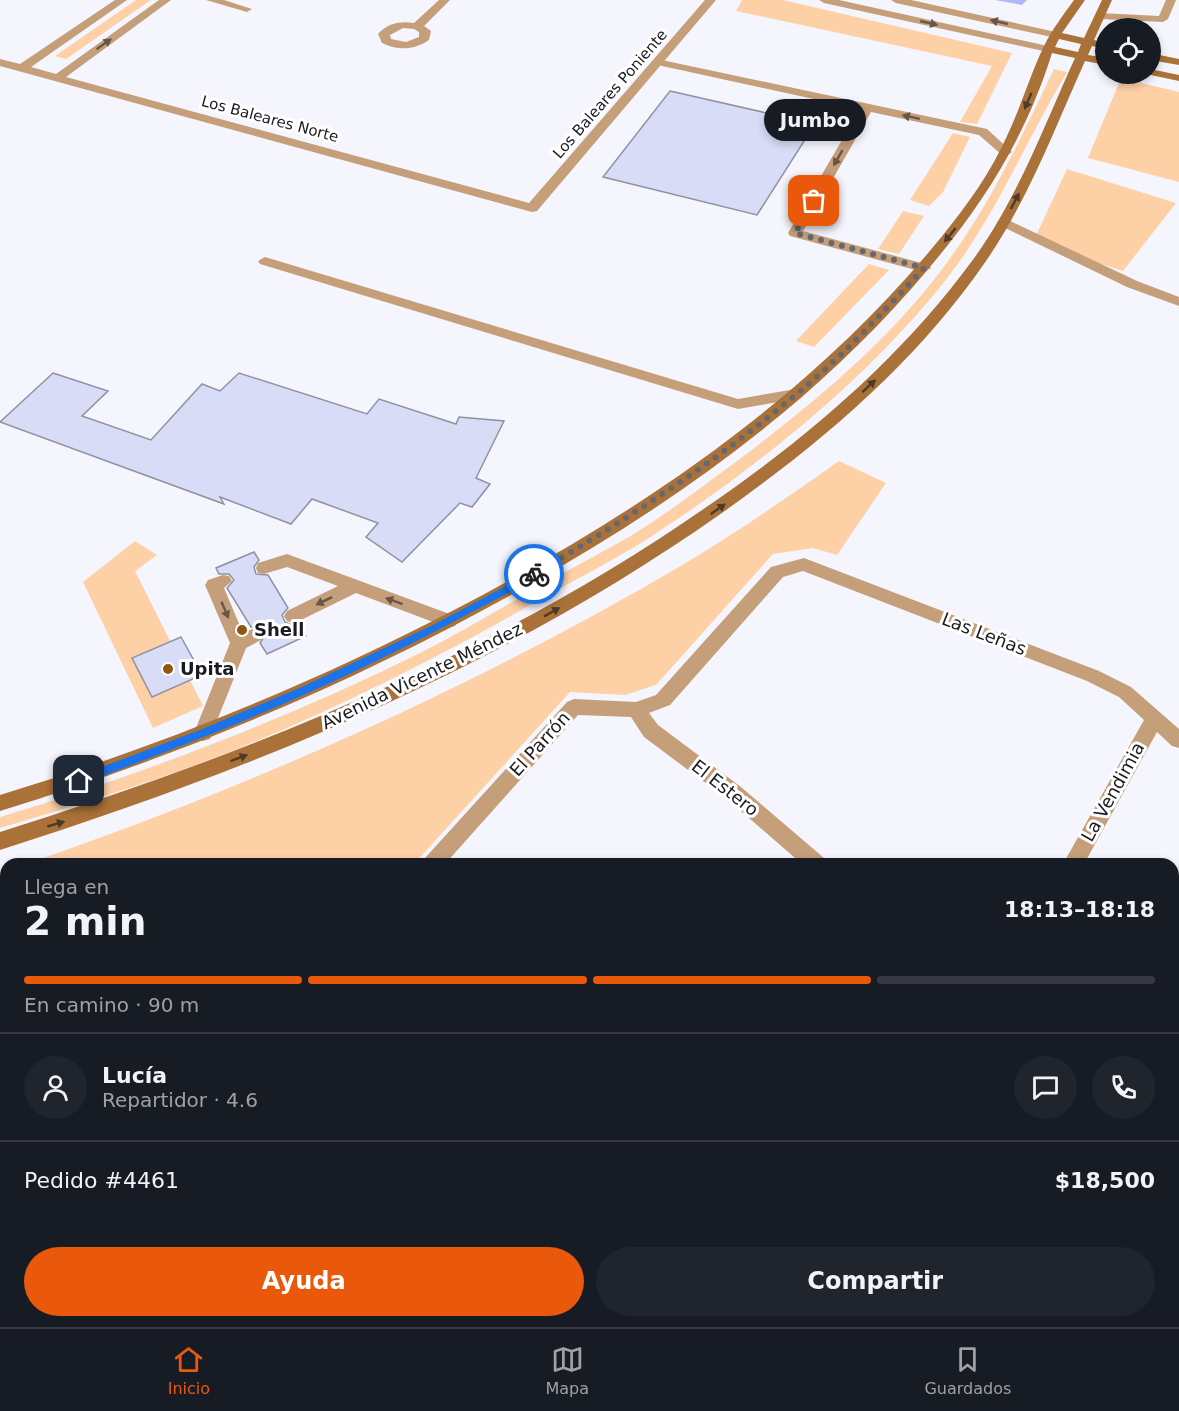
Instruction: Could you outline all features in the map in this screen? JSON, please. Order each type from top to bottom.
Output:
[{"type":"main road","name":"Avenida Vicente Méndez","points":[[0,803],[79,781],[203,733],[337,676],[449,621],[534,575],[650,503],[741,438],[845,351],[924,268],[956,228],[1006,152],[1048,49],[1080,0]]},
{"type":"main road","name":"Avenida Vicente Méndez","points":[[0,841],[90,814],[272,745],[361,707],[523,628],[651,554],[721,507],[779,464],[877,379],[917,338],[951,298],[1004,222],[1023,186],[1107,0]]},
{"type":"main road","points":[[1056,35],[1095,55]]},
{"type":"main road","points":[[1048,49],[1095,48]]},
{"type":"main road","points":[[1161,58],[1179,62]]},
{"type":"main road","points":[[1161,74],[1179,78]]},
{"type":"street","points":[[22,68],[122,0]]},
{"type":"street","points":[[57,78],[166,0]]},
{"type":"street","points":[[211,0],[247,9]]},
{"type":"street","points":[[417,26],[445,0]]},
{"type":"street","name":"Los Baleares Poniente","points":[[532,208],[711,0]]},
{"type":"street","points":[[824,0],[1048,49]]},
{"type":"street","points":[[896,0],[1056,35]]},
{"type":"street","points":[[1100,16],[1167,20],[1171,0]]},
{"type":"street","name":"Los Baleares Norte","points":[[0,62],[532,208]]},
{"type":"street","points":[[657,62],[983,132],[1006,152]]},
{"type":"street","points":[[867,108],[795,233],[924,268]]},
{"type":"street","points":[[1004,222],[1132,284],[1179,302]]},
{"type":"street","points":[[265,261],[738,404],[796,394]]},
{"type":"street","points":[[264,568],[287,560],[449,621]]},
{"type":"street","name":"El Parrón","points":[[437,858],[574,707],[636,710],[663,700],[777,572],[804,564]]},
{"type":"street","name":"Las Leñas","points":[[804,564],[1094,676],[1125,692],[1179,740]]},
{"type":"street","points":[[203,733],[247,639],[214,585],[223,581]]},
{"type":"street","points":[[293,616],[354,586]]},
{"type":"street","name":"El Estero","points":[[636,710],[651,731],[734,793],[810,858]]},
{"type":"street","name":"La Vendimia","points":[[1075,858],[1154,720]]},
{"type":"shaded area","points":[[136,0],[151,0],[66,59],[55,56]]},
{"type":"shaded area","points":[[742,0],[783,0],[1012,53],[977,124],[960,122],[992,66],[736,11]]},
{"type":"shaded area","points":[[1054,69],[1067,72],[981,228],[948,277],[916,316],[843,389],[762,458],[720,489],[616,558],[475,636],[355,697],[203,762],[117,792],[0,828],[0,817],[107,783],[212,744],[316,701],[418,654],[629,537],[682,502],[818,397],[872,348],[921,296],[960,245],[990,196]]},
{"type":"shaded area","points":[[1119,84],[1146,84],[1179,92],[1179,182],[1088,158]]},
{"type":"shaded area","points":[[953,133],[970,137],[943,192],[929,206],[910,200]]},
{"type":"shaded area","points":[[1067,169],[1176,203],[1123,271],[1033,242]]},
{"type":"shaded area","points":[[903,211],[924,216],[899,254],[878,249]]},
{"type":"shaded area","points":[[869,264],[889,270],[814,347],[796,341]]},
{"type":"shaded area","points":[[839,461],[886,483],[837,555],[813,548],[773,554],[656,685],[625,695],[570,692],[419,858],[43,858],[278,768],[441,694],[601,611],[679,567],[760,516]]},
{"type":"shaded area","points":[[135,541],[157,555],[135,571],[170,641],[132,658],[190,680],[203,706],[153,728],[83,582]]},
{"type":"building","points":[[670,91],[815,124],[757,215],[603,177]]},
{"type":"building","points":[[53,373],[108,391],[82,416],[151,440],[202,384],[220,391],[239,373],[367,414],[379,399],[456,424],[459,417],[504,421],[476,478],[490,484],[472,507],[460,503],[402,562],[366,537],[378,523],[312,499],[291,524],[220,497],[224,504],[0,422]]},
{"type":"building","points":[[254,552],[259,560],[254,567],[256,574],[268,575],[288,608],[282,615],[285,622],[292,625],[298,624],[306,636],[267,654],[260,643],[266,634],[262,628],[251,627],[227,588],[234,580],[229,574],[219,574],[216,568]]},
{"type":"building","name":"Upita","points":[[181,637],[202,675],[152,697],[132,658]]},
{"type":"waterway","points":[[998,0],[1022,3],[1024,0]]},
{"type":"way so far","points":[[534,574],[610,529],[679,484],[741,438],[845,351],[924,268],[795,233],[814,201]]},
{"type":"place","name":"Jumbo","points":[[814,201]]},
{"type":"place","name":"Shell","points":[[242,630]]},
{"type":"place","name":"Upita","points":[[168,669]]},
{"type":"route","points":[[79,781],[203,733],[357,667],[434,629],[534,574]]}]
